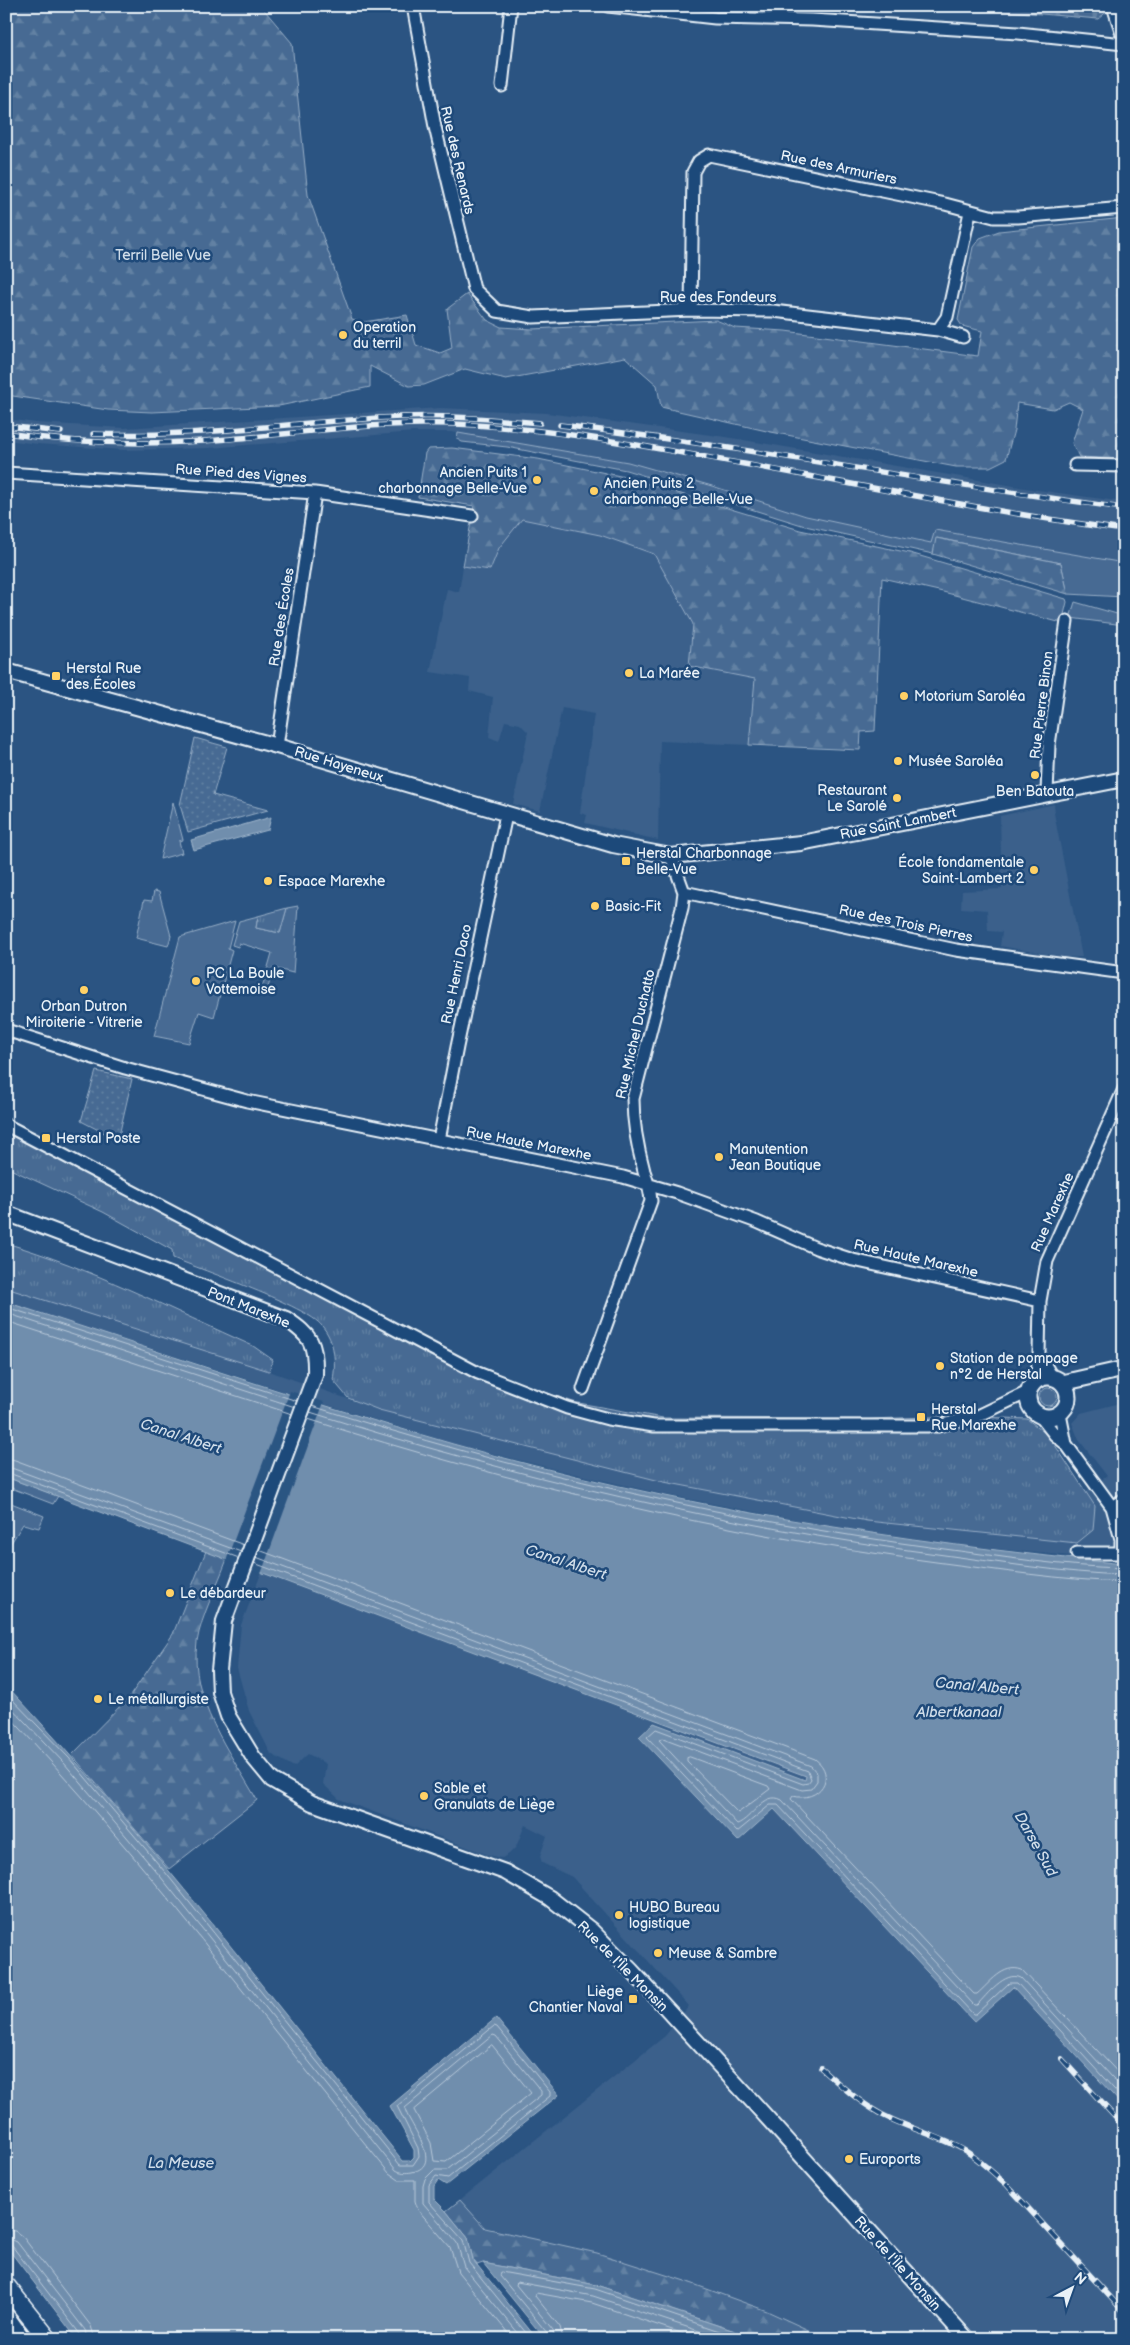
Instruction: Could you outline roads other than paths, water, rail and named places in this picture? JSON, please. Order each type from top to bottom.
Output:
[{"type":"main road","points":[[1057,1380],[1067,1389],[1068,1401],[1060,1414],[1054,1417],[1040,1416],[1029,1406],[1032,1387],[1045,1377],[1057,1380],[1124,1368]]},
{"type":"main road","points":[[6,2286],[48,2339]]},
{"type":"main road","points":[[6,2300],[26,2338]]},
{"type":"main road","points":[[6,2318],[26,2338]]},
{"type":"main road","points":[[6,2323],[26,2338]]},
{"type":"street","name":"Rue des Renards","points":[[413,6],[435,127],[474,289],[497,311]]},
{"type":"street","points":[[502,86],[511,6]]},
{"type":"street","points":[[608,6],[715,18],[812,20],[1018,33],[1124,44]]},
{"type":"street","points":[[1113,6],[1124,40]]},
{"type":"street","name":"Rue des Armuriers","points":[[691,310],[693,172],[699,161],[709,155],[944,204],[994,217],[1018,217],[1124,208]]},
{"type":"street","points":[[938,330],[947,317],[970,212]]},
{"type":"street","name":"Rue des Fondeurs","points":[[497,311],[533,317],[691,310],[773,311],[938,330],[963,337]]},
{"type":"street","points":[[1075,465],[1124,466]]},
{"type":"street","name":"Rue Pied des Vignes","points":[[6,473],[315,493],[472,516]]},
{"type":"street","name":"Rue des Écoles","points":[[277,746],[315,493]]},
{"type":"street","name":"Rue Pierre Binon","points":[[1047,793],[1048,745],[1067,621]]},
{"type":"street","name":"Rue Hayeneux","points":[[6,671],[277,746],[613,845],[671,856]]},
{"type":"street","name":"Rue Saint Lambert","points":[[671,856],[801,843],[1124,779]]},
{"type":"street","name":"Rue Henri Daco","points":[[439,1140],[460,1029],[506,815]]},
{"type":"street","points":[[671,856],[684,892]]},
{"type":"street","name":"Rue des Trois Pierres","points":[[684,892],[956,950],[1124,973]]},
{"type":"street","name":"Rue Michel Duchatto","points":[[583,1389],[651,1201],[650,1185],[644,1172],[633,1114],[633,1099],[684,892]]},
{"type":"street","name":"Rue Haute Marexhe","points":[[6,1030],[125,1068],[247,1101],[650,1185],[757,1222],[816,1248],[852,1260],[1040,1301]]},
{"type":"street","name":"Rue Marexhe","points":[[1032,1387],[1039,1354],[1040,1301],[1047,1261],[1124,1089]]},
{"type":"street","points":[[6,1125],[478,1373],[521,1392],[608,1419],[654,1426],[938,1426],[980,1414],[1032,1387]]},
{"type":"street","name":"Pont Marexhe","points":[[6,1214],[286,1319],[305,1332],[312,1341],[316,1358],[313,1380],[241,1575]]},
{"type":"street","points":[[1039,1354],[1057,1380]]},
{"type":"street","points":[[1060,1414],[1066,1444]]},
{"type":"street","points":[[1040,1416],[1055,1435],[1066,1444],[1112,1507],[1122,1539],[1121,1552],[1077,1553]]},
{"type":"street","points":[[1112,1507],[1124,1499]]},
{"type":"street","name":"Rue de l'Île Monsin","points":[[241,1575],[224,1621],[219,1670],[220,1692],[228,1716],[253,1757],[272,1780],[312,1803],[505,1872],[550,1898],[591,1930],[631,1970],[752,2101],[967,2339]]},
{"type":"water","points":[[271,817],[268,830],[194,850],[191,840]]},
{"type":"water","name":"Albertkanaal","points":[[6,1302],[397,1428],[535,1466],[618,1486],[786,1519],[870,1533],[955,1545],[1124,1564],[1124,2107],[1013,1987],[974,2022],[774,1809],[738,1841],[639,1737],[654,1723],[805,1780],[806,1776],[6,1477]]},
{"type":"water","name":"La Meuse","points":[[6,1685],[160,1860],[403,2161],[410,2161],[414,2157],[414,2150],[390,2106],[496,2018],[559,2095],[446,2185],[438,2180],[434,2186],[434,2199],[468,2238],[473,2260],[537,2339],[77,2339],[6,2246]]},
{"type":"water","points":[[483,2263],[596,2285],[759,2339],[545,2339]]},
{"type":"railway","points":[[93,434],[170,434],[361,419],[418,417],[470,418],[540,423]]},
{"type":"railway","points":[[6,433],[80,441],[154,443],[204,441],[340,428],[407,424],[475,425],[543,431],[644,446],[981,508],[1124,530]]},
{"type":"railway","points":[[560,425],[701,444],[1124,508]]},
{"type":"railway","points":[[6,426],[61,432]]},
{"type":"railway","points":[[1062,2059],[1124,2127]]},
{"type":"railway","points":[[821,2068],[856,2098],[879,2113],[957,2146],[982,2163],[1006,2184],[1124,2312]]},
{"type":"place","name":"Operation du terril","points":[[343,335]]},
{"type":"place","name":"Ancien Puits 1 charbonnage Belle-Vue","points":[[537,480]]},
{"type":"place","name":"Ancien Puits 2 charbonnage Belle-Vue","points":[[594,491]]},
{"type":"place","name":"La Marée","points":[[629,673]]},
{"type":"place","name":"Herstal Rue des Écoles","points":[[56,676]]},
{"type":"place","name":"Motorium Saroléa","points":[[904,696]]},
{"type":"place","name":"Musée Saroléa","points":[[898,761]]},
{"type":"place","name":"Ben Batouta","points":[[1035,775]]},
{"type":"place","name":"Restaurant Le Sarolé","points":[[897,798]]},
{"type":"place","name":"Herstal Charbonnage Belle-Vue","points":[[626,861]]},
{"type":"place","name":"École fondamentale Saint-Lambert 2","points":[[1034,870]]},
{"type":"place","name":"Espace Marexhe","points":[[268,881]]},
{"type":"place","name":"Basic-Fit","points":[[595,906]]},
{"type":"place","name":"PC La Boule Vottemoise","points":[[196,981]]},
{"type":"place","name":"Orban Dutron Miroiterie - Vitrerie","points":[[84,990]]},
{"type":"place","name":"Herstal Poste","points":[[46,1138]]},
{"type":"place","name":"Manutention Jean Boutique","points":[[719,1157]]},
{"type":"place","name":"Station de pompage n°2 de Herstal","points":[[940,1366]]},
{"type":"place","name":"Herstal Rue Marexhe","points":[[921,1417]]},
{"type":"place","name":"Le débardeur","points":[[170,1593]]},
{"type":"place","name":"Le métallurgiste","points":[[98,1699]]},
{"type":"place","name":"Sable et Granulats de Liège","points":[[424,1796]]},
{"type":"place","name":"HUBO Bureau logistique","points":[[619,1915]]},
{"type":"place","name":"Meuse & Sambre","points":[[658,1953]]},
{"type":"place","name":"Liège Chantier Naval","points":[[633,1999]]},
{"type":"place","name":"Euroports","points":[[849,2159]]},
{"type":"park label","name":"Terril Belle Vue","points":[[163,255]]},
{"type":"water label","name":"Canal Albert","points":[[181,1436]]},
{"type":"water label","name":"Canal Albert","points":[[566,1562]]},
{"type":"water label","name":"Canal Albert","points":[[977,1686]]},
{"type":"water label","name":"Darse Sud","points":[[1036,1844]]}]
